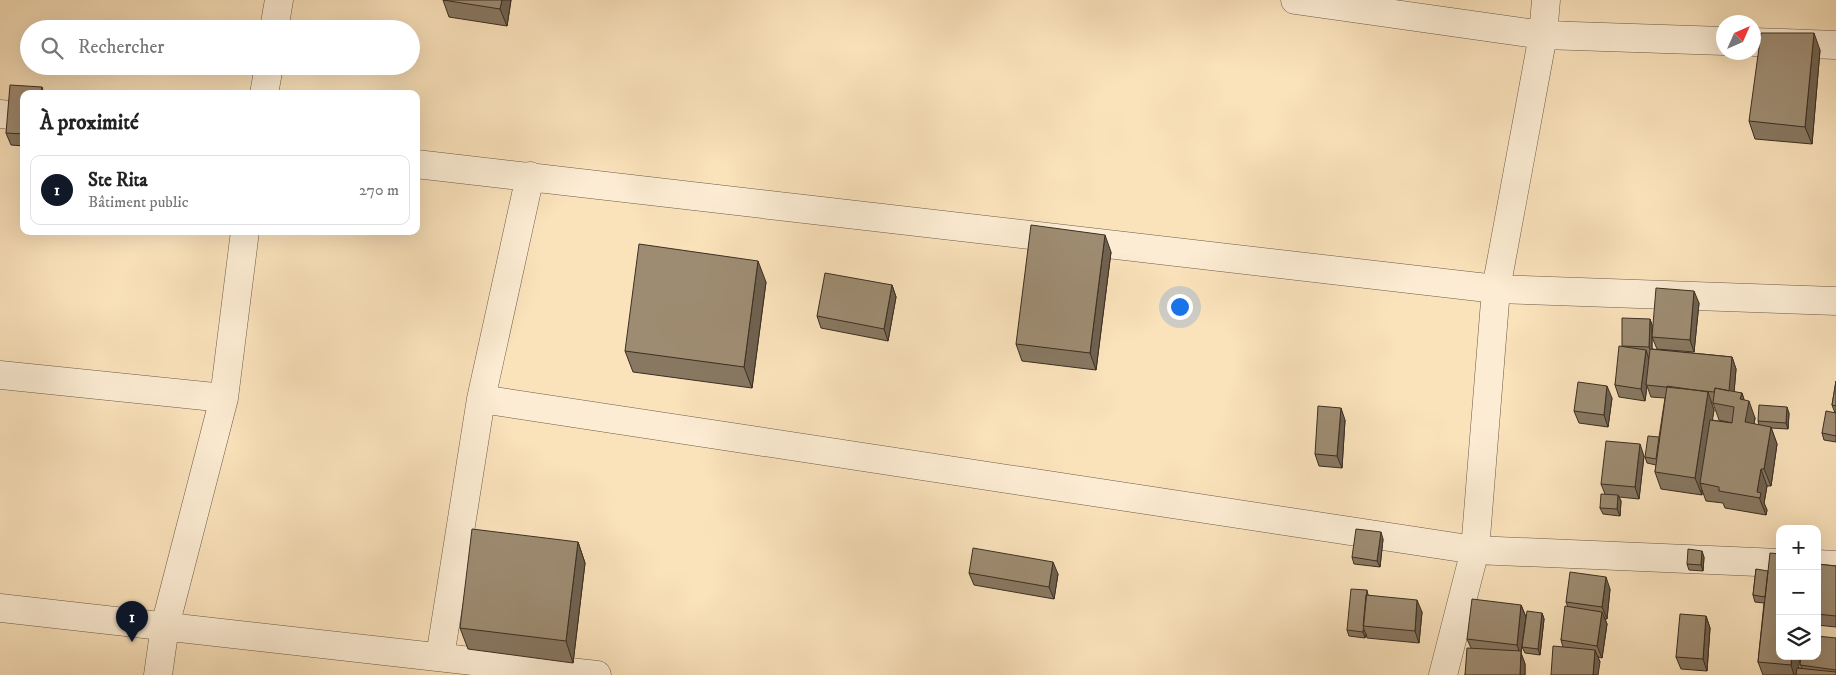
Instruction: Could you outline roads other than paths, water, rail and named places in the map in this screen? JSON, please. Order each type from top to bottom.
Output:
[{"type":"street","points":[[276,20],[279,0]]},
{"type":"street","points":[[1295,0],[1543,35],[1716,41]]},
{"type":"street","points":[[1443,675],[1475,550],[1496,289],[1543,35],[1546,0]]},
{"type":"street","points":[[1761,42],[1836,45]]},
{"type":"street","points":[[265,90],[267,75]]},
{"type":"street","points":[[0,114],[20,116]]},
{"type":"street","points":[[420,164],[1496,289],[1836,302]]},
{"type":"street","points":[[440,657],[480,399],[530,176]]},
{"type":"street","points":[[158,675],[164,626],[224,398],[244,235]]},
{"type":"street","points":[[0,375],[224,398]]},
{"type":"street","points":[[480,399],[1475,550],[1776,563]]},
{"type":"street","points":[[1821,564],[1836,565]]},
{"type":"street","points":[[0,608],[597,675]]},
{"type":"place","name":"Ste Rita","points":[[132,642]]}]
